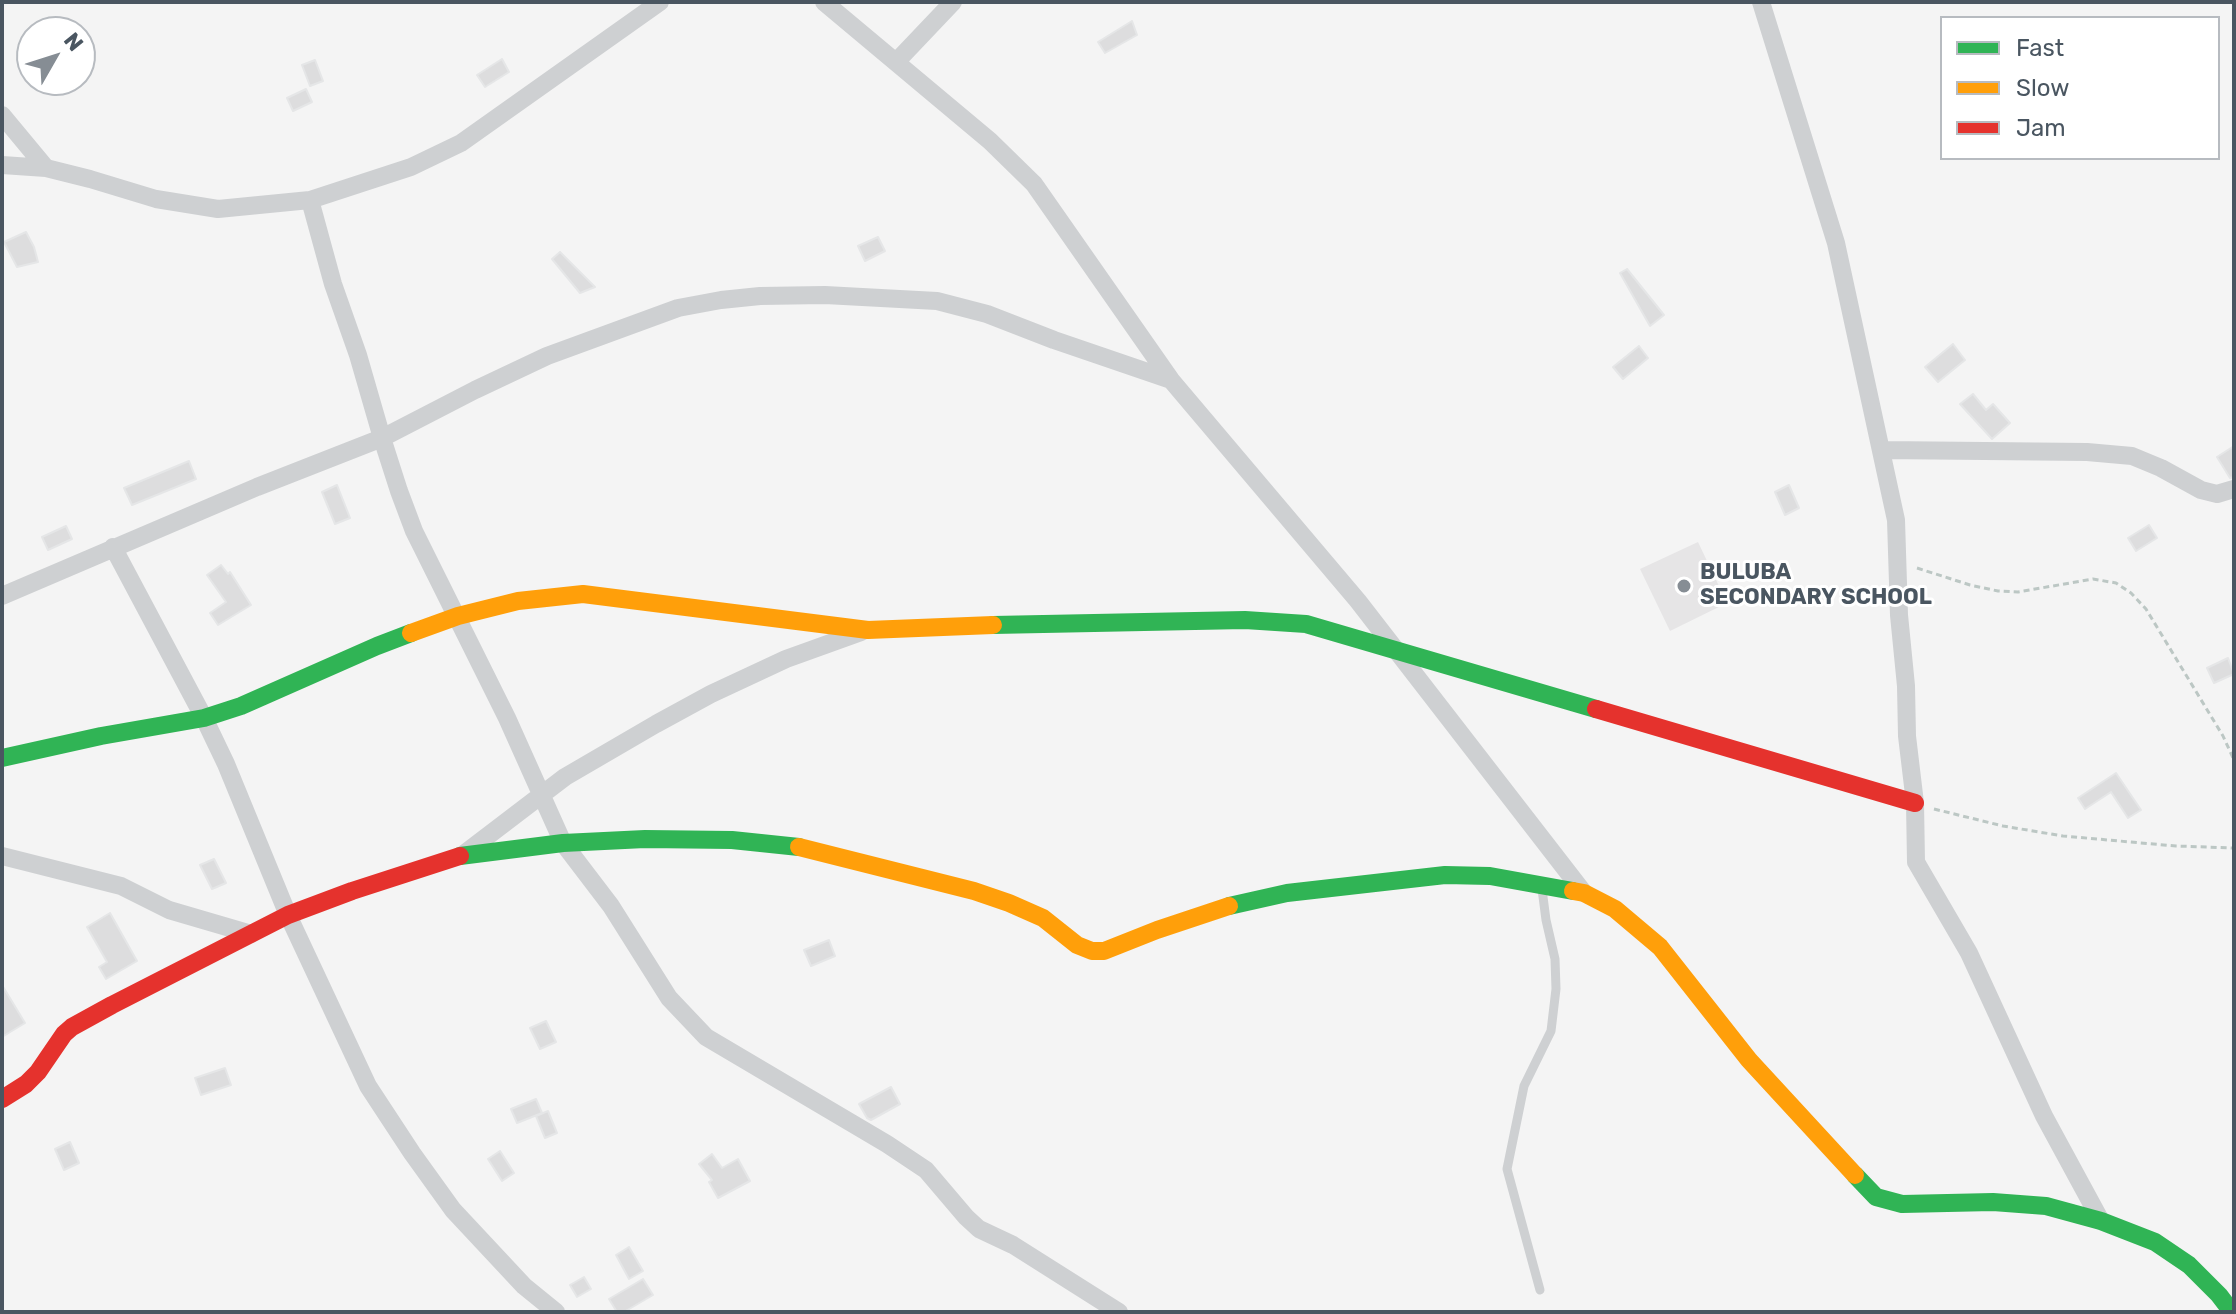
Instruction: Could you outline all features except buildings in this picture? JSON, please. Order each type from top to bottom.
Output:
[{"type":"street","points":[[2,165],[46,168],[156,199],[197,207],[240,208],[310,200],[411,167],[461,143],[660,2]]},
{"type":"street","points":[[824,2],[990,141],[1034,184],[1171,380],[1400,653],[1584,893]]},
{"type":"street","points":[[897,61],[953,2]]},
{"type":"street","points":[[1761,2],[1836,243],[1896,520],[1907,736],[1915,803],[1914,852],[1919,870],[1969,953],[2044,1116],[2101,1221]]},
{"type":"street","points":[[2,115],[46,168]]},
{"type":"street","points":[[310,200],[333,284],[414,531],[458,616],[563,843],[611,906],[669,998],[706,1037],[926,1170],[979,1229],[1013,1245],[1119,1312]]},
{"type":"street","points":[[2,596],[257,487],[382,438],[475,390],[590,339],[678,308],[721,300],[825,295],[937,301],[987,314],[1171,380]]},
{"type":"street","points":[[1882,450],[2087,452],[2132,456],[2201,490],[2217,494],[2234,489]]},
{"type":"street","points":[[113,547],[226,764],[288,915],[368,1086],[453,1210],[524,1286],[556,1312]]},
{"type":"street","points":[[2,758],[204,718],[241,706],[377,646],[458,616],[518,601],[583,594],[868,630],[1089,622],[1290,622],[1335,632],[1915,803]]},
{"type":"street","points":[[461,856],[565,777],[711,694],[786,659],[868,630]]},
{"type":"street","points":[[2,1099],[26,1084],[38,1072],[72,1027],[288,915],[461,856],[563,843],[645,839],[732,840],[805,848],[974,891],[1009,903],[1043,918],[1077,945],[1092,951],[1104,951],[1236,904],[1287,893],[1445,875],[1490,876],[1584,893],[1615,909],[1641,929],[1660,947],[1749,1060],[1876,1197],[1902,1204],[1993,1202],[2046,1206],[2101,1221],[2155,1242],[2189,1265],[2232,1312]]},
{"type":"street","points":[[2,856],[121,886],[169,910],[251,934]]},
{"type":"lane","points":[[1540,1290],[1507,1169],[1524,1086],[1551,1031],[1556,989],[1555,959],[1542,886]]},
{"type":"path","points":[[1898,561],[1998,591],[2018,592],[2093,579],[2116,583],[2146,609],[2223,736],[2234,760]]},
{"type":"path","points":[[1915,803],[1961,816],[2063,836],[2234,848]]},
{"type":"shaded area","name":"BULUBA SECONDARY SCHOOL","points":[[1698,542],[1727,603],[1670,631],[1640,569]]},
{"type":"traffic: fast","points":[[993,625],[1245,620],[1306,624],[1596,709]]},
{"type":"traffic: fast","points":[[2,758],[204,718],[241,706],[411,633]]},
{"type":"traffic: fast","points":[[460,856],[563,843],[645,839],[732,840],[799,847]]},
{"type":"traffic: fast","points":[[1229,906],[1287,893],[1445,875],[1490,876],[1573,891]]},
{"type":"traffic: fast","points":[[1855,1175],[1876,1197],[1902,1204],[1993,1202],[2046,1206],[2101,1221],[2155,1242],[2189,1265],[2232,1312]]},
{"type":"traffic: slow","points":[[411,633],[458,616],[518,601],[583,594],[868,630],[993,625]]},
{"type":"traffic: slow","points":[[799,847],[974,891],[1009,903],[1043,918],[1077,945],[1092,951],[1104,951],[1229,906]]},
{"type":"traffic: slow","points":[[1573,891],[1584,893],[1615,909],[1660,947],[1749,1060],[1855,1175]]},
{"type":"traffic: jam","points":[[1596,709],[1915,803]]},
{"type":"traffic: jam","points":[[2,1099],[26,1084],[38,1072],[72,1027],[112,1005],[288,915],[460,856]]},
{"type":"place","name":"BULUBA SECONDARY SCHOOL","points":[[1684,586]]}]
